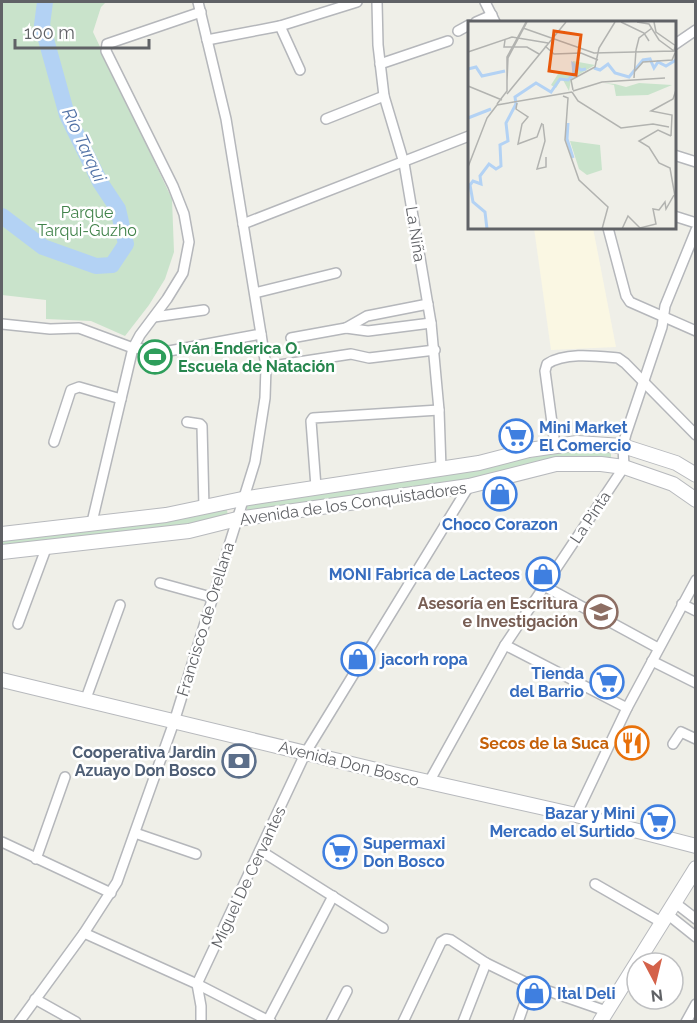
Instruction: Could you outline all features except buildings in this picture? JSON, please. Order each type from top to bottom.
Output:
[{"type":"main road","name":"Avenida de los Conquistadores","points":[[2,534],[166,515],[242,500],[479,463],[555,445],[577,443],[622,446],[676,463],[696,475]]},
{"type":"main road","name":"Avenida de los Conquistadores","points":[[2,552],[189,531],[237,519],[469,486],[556,464],[591,463],[624,467],[673,484],[696,500]]},
{"type":"main road","name":"Avenida Don Bosco","points":[[2,680],[576,815],[696,846]]},
{"type":"main road","points":[[603,1016],[696,868]]},
{"type":"street","name":"Francisco de Orellana","points":[[19,1022],[111,893],[174,722],[211,597],[255,462],[261,432],[266,368],[226,119],[198,2]]},
{"type":"street","points":[[207,40],[280,26],[357,2]]},
{"type":"street","name":"La Niña","points":[[377,2],[384,96],[404,163],[435,350],[441,469]]},
{"type":"street","points":[[485,2],[494,19]]},
{"type":"street","points":[[92,522],[133,348],[140,334],[167,299],[183,273],[189,242],[188,229],[173,186],[106,51],[107,44],[201,12]]},
{"type":"street","points":[[280,26],[300,70]]},
{"type":"street","points":[[458,31],[468,26]]},
{"type":"street","points":[[676,44],[696,30]]},
{"type":"street","points":[[380,64],[448,41]]},
{"type":"street","points":[[326,119],[384,96]]},
{"type":"street","points":[[243,224],[468,136]]},
{"type":"street","points":[[676,155],[696,162]]},
{"type":"street","points":[[624,467],[622,446],[662,327],[665,306],[695,230],[676,217]]},
{"type":"street","points":[[609,230],[626,296],[634,305],[696,331]]},
{"type":"street","points":[[685,258],[696,263]]},
{"type":"street","points":[[255,293],[336,273]]},
{"type":"street","points":[[346,328],[367,316],[428,304]]},
{"type":"street","points":[[154,317],[204,310]]},
{"type":"street","points":[[291,338],[346,328],[368,331],[431,323]]},
{"type":"street","points":[[2,324],[50,329],[79,328],[133,348],[169,351],[261,334]]},
{"type":"street","points":[[266,368],[351,354],[369,358],[435,350]]},
{"type":"street","points":[[555,445],[545,371],[547,364],[565,357],[618,358],[696,435]]},
{"type":"street","points":[[54,442],[71,390],[79,387],[121,399]]},
{"type":"street","points":[[316,488],[311,421],[313,417],[439,410]]},
{"type":"street","points":[[187,423],[202,426],[204,508]]},
{"type":"street","name":"La Pinta","points":[[429,782],[505,645],[624,467]]},
{"type":"street","name":"Miguel De Cervantes","points":[[197,984],[306,752],[469,486]]},
{"type":"street","points":[[18,624],[47,546]]},
{"type":"street","points":[[576,815],[627,708],[696,580]]},
{"type":"street","points":[[159,583],[211,597]]},
{"type":"street","points":[[544,586],[658,648]]},
{"type":"street","points":[[682,604],[696,611]]},
{"type":"street","points":[[85,701],[120,605]]},
{"type":"street","points":[[505,645],[627,708]]},
{"type":"street","points":[[652,661],[696,683]]},
{"type":"street","points":[[674,744],[686,722]]},
{"type":"street","points":[[681,732],[696,739]]},
{"type":"street","points":[[36,859],[65,777]]},
{"type":"street","points":[[135,832],[196,854]]},
{"type":"street","points":[[2,842],[111,893]]},
{"type":"street","points":[[261,851],[383,928]]},
{"type":"street","points":[[594,884],[667,912],[696,919]]},
{"type":"street","points":[[84,933],[197,984],[269,1021],[333,896]]},
{"type":"street","points":[[667,912],[696,937]]},
{"type":"street","points":[[403,1022],[441,942],[446,939],[486,963],[603,1016]]},
{"type":"street","points":[[463,1022],[486,963]]},
{"type":"street","points":[[197,984],[201,1022]]},
{"type":"street","points":[[518,1022],[531,985]]},
{"type":"street","points":[[331,1022],[347,991]]},
{"type":"street","points":[[35,999],[76,1022]]},
{"type":"street","points":[[686,1022],[696,1004]]},
{"type":"shaded area","points":[[534,230],[593,230],[616,347],[551,350]]},
{"type":"green space","name":"Parque Tarqui-Guzho","points":[[2,2],[106,2],[101,7],[93,32],[172,199],[174,252],[165,279],[149,305],[125,336],[91,321],[46,319],[46,300],[2,295]]},
{"type":"green space","points":[[571,451],[606,451],[611,454],[611,458],[247,510],[247,506],[252,503],[467,472],[522,459]]},
{"type":"green space","points":[[227,510],[228,516],[199,524],[2,546],[2,539],[156,522]]},
{"type":"waterway","name":"Río Tarqui","points":[[2,216],[43,247],[96,266],[112,265],[126,244],[118,209],[100,182],[67,115],[42,25],[45,2]]},
{"type":"place","name":"Iván Enderica O. Escuela de Natación","points":[[155,357]]},
{"type":"place","name":"Mini Market El Comercio","points":[[516,436]]},
{"type":"place","name":"Choco Corazon","points":[[500,494]]},
{"type":"place","name":"MONI Fabrica de Lacteos","points":[[543,574]]},
{"type":"place","name":"Asesoría en Escritura e Investigación","points":[[601,612]]},
{"type":"place","name":"jacorh ropa","points":[[358,659]]},
{"type":"place","name":"Tienda del Barrio","points":[[607,682]]},
{"type":"place","name":"Secos de la Suca","points":[[632,743]]},
{"type":"place","name":"Cooperativa Jardin Azuayo Don Bosco","points":[[239,761]]},
{"type":"place","name":"Bazar y Mini Mercado el Surtido","points":[[658,822]]},
{"type":"place","name":"Supermaxi Don Bosco","points":[[340,852]]},
{"type":"place","name":"Ital Deli","points":[[534,993]]}]
